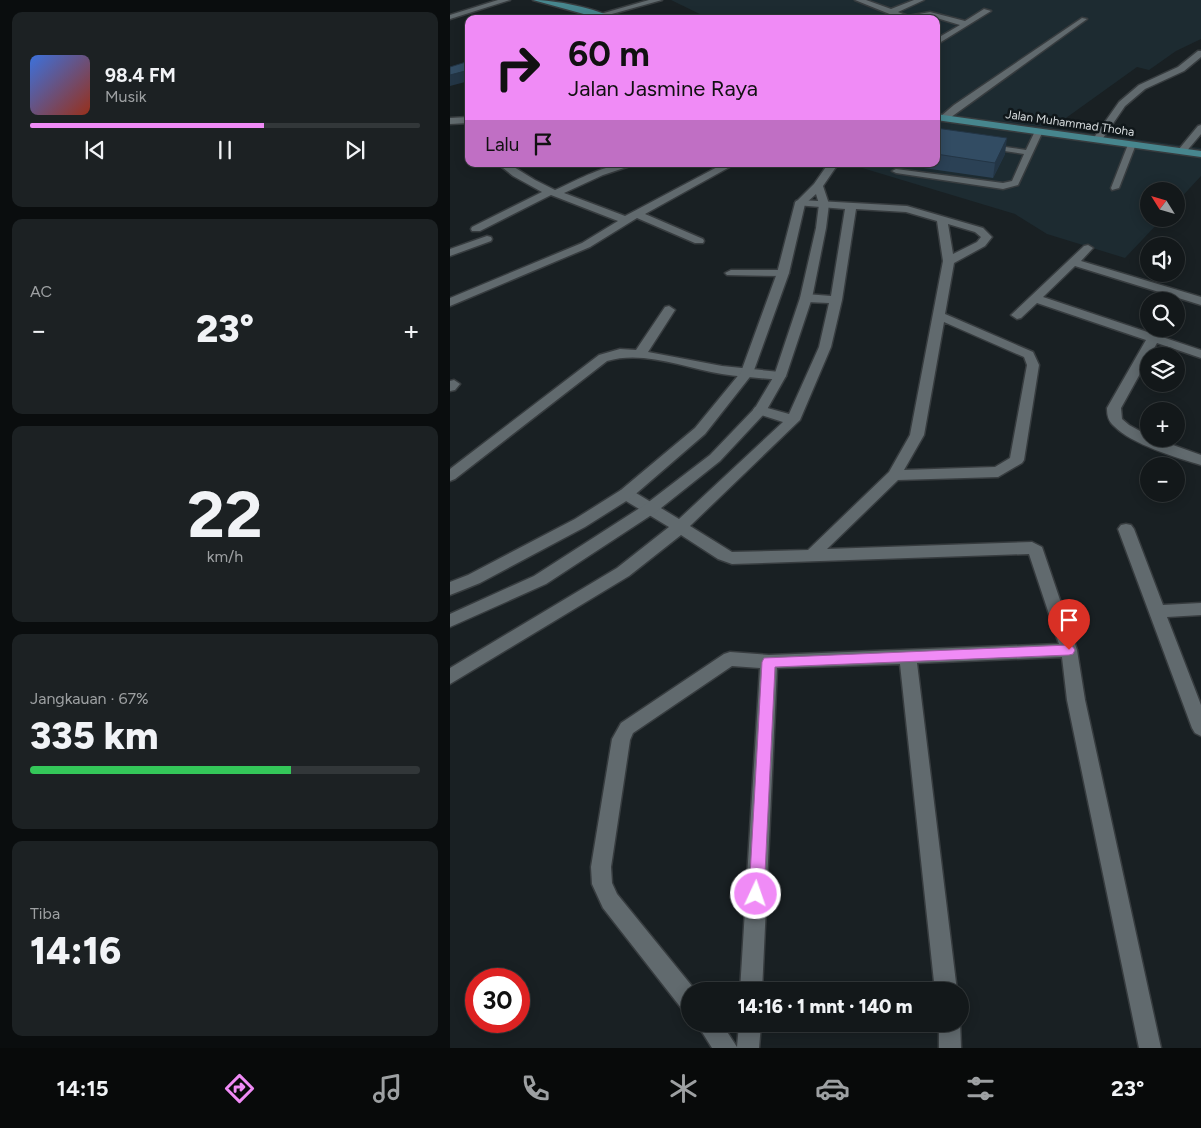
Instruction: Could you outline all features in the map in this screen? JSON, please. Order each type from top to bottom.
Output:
[{"type":"main road","points":[[537,0],[597,15]]},
{"type":"main road","name":"Jalan Muhammad Thoha","points":[[940,118],[1201,154]]},
{"type":"street","points":[[450,17],[506,0]]},
{"type":"street","points":[[611,15],[658,0]]},
{"type":"street","points":[[859,0],[899,15]]},
{"type":"street","points":[[891,12],[920,0]]},
{"type":"street","points":[[940,40],[987,11]]},
{"type":"street","points":[[940,17],[966,24]]},
{"type":"street","points":[[1098,139],[1122,104],[1142,87],[1182,70],[1201,53]]},
{"type":"street","points":[[450,121],[465,120]]},
{"type":"street","points":[[1182,151],[1201,128]]},
{"type":"street","points":[[507,167],[523,178],[553,192],[626,220]]},
{"type":"street","points":[[476,229],[553,192],[618,167]]},
{"type":"street","points":[[450,302],[586,244],[626,220],[724,167]]},
{"type":"street","points":[[450,589],[474,579],[580,523],[626,494],[700,432],[747,373],[783,273],[800,203],[818,186],[832,167]]},
{"type":"street","points":[[450,621],[540,580],[651,508],[714,458],[760,410],[780,376],[806,298],[821,228],[824,204],[818,186]]},
{"type":"street","points":[[800,203],[907,209],[979,230],[987,236],[981,244],[949,261]]},
{"type":"street","points":[[450,677],[623,572],[680,527],[793,420],[826,347],[852,205]]},
{"type":"street","points":[[637,214],[699,241]]},
{"type":"street","points":[[812,555],[894,475],[917,435],[949,261],[942,219]]},
{"type":"street","points":[[450,252],[487,239]]},
{"type":"street","points":[[1017,315],[1088,248]]},
{"type":"street","points":[[1074,262],[1201,301]]},
{"type":"street","points":[[731,273],[783,273]]},
{"type":"street","points":[[806,298],[836,300]]},
{"type":"street","points":[[1035,298],[1201,354]]},
{"type":"street","points":[[640,354],[668,310]]},
{"type":"street","points":[[894,475],[998,472],[1017,460],[1033,364],[1029,355],[939,316]]},
{"type":"street","points":[[1153,339],[1114,408],[1116,422],[1130,432],[1201,460]]},
{"type":"street","points":[[450,476],[604,358],[620,353],[640,354],[722,370],[780,376]]},
{"type":"street","points":[[760,410],[793,420]]},
{"type":"street","points":[[626,494],[723,555],[732,558],[1032,548],[1037,551],[1069,650],[1076,700],[1150,1048]]},
{"type":"street","points":[[1126,529],[1201,728]]},
{"type":"street","points":[[1157,611],[1201,609]]},
{"type":"street","points":[[681,989],[610,901],[602,884],[602,867],[621,739],[627,728],[636,720],[730,659],[769,662],[1069,650]]},
{"type":"street","points":[[908,656],[945,982]]},
{"type":"street","points":[[751,982],[769,662]]},
{"type":"street","points":[[714,1032],[726,1048]]},
{"type":"street","points":[[748,1048],[749,1032]]},
{"type":"street","points":[[950,1032],[950,1048]]},
{"type":"lane","points":[[940,118],[1084,19]]},
{"type":"lane","points":[[896,171],[1010,186],[1015,183],[1039,131]]},
{"type":"lane","points":[[1114,188],[1132,144]]},
{"type":"lane","points":[[983,146],[1030,153]]},
{"type":"shaded area","points":[[671,0],[1201,0],[1201,39],[1176,51],[1149,70],[1137,67],[1052,128],[1201,148],[1201,176],[1185,193],[1185,182],[1140,182],[1140,228],[1153,228],[1145,237],[1140,237],[1140,242],[1125,258],[1047,234],[1015,214],[859,167],[940,167],[940,15],[702,15]]},
{"type":"building","points":[[465,62],[465,71],[450,75],[450,67]]},
{"type":"building","points":[[940,129],[1007,138],[995,163],[940,155]]},
{"type":"route","points":[[756,894],[769,662],[1069,650]]}]
